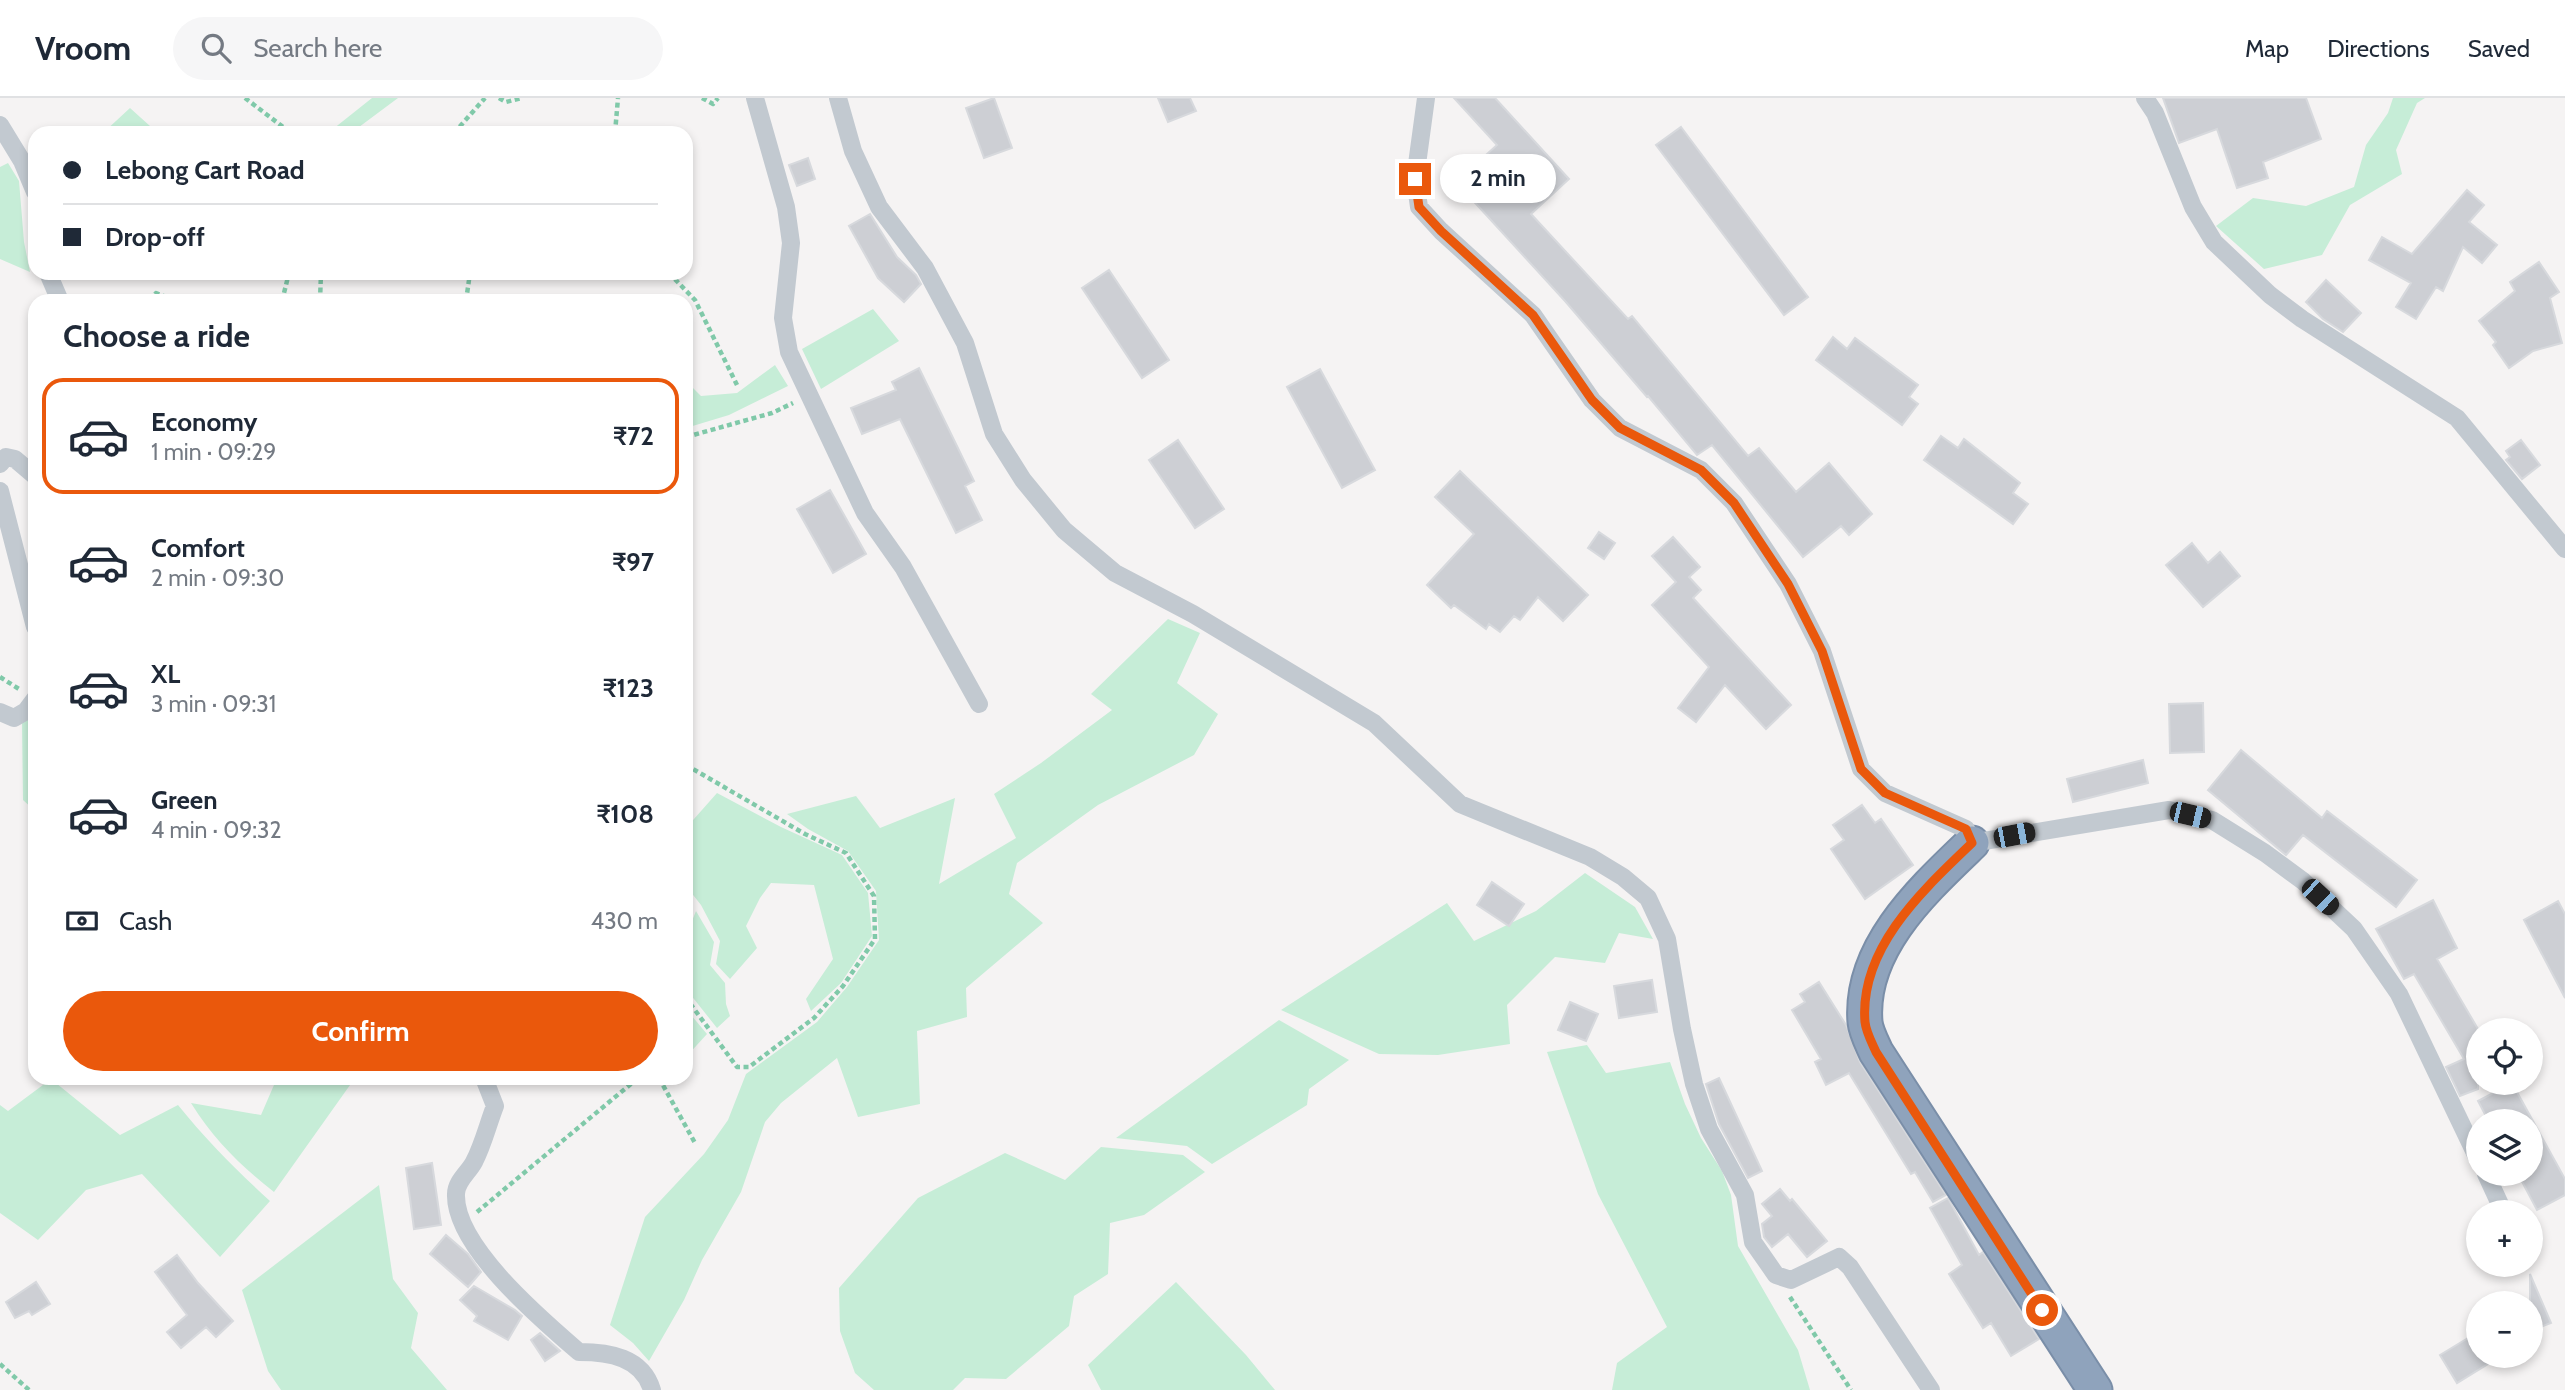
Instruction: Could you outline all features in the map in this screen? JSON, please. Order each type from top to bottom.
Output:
[{"type":"highway","points":[[1972,843],[1929,884],[1892,931],[1865,986],[1865,1025],[1876,1052],[2095,1390]]},
{"type":"street","points":[[755,98],[786,207],[791,243],[783,318],[789,352],[865,513],[903,567],[979,704]]},
{"type":"street","points":[[838,98],[853,151],[879,207],[925,268],[965,343],[994,434],[1023,480],[1064,530],[1115,573],[1193,614],[1374,723],[1460,804],[1590,857],[1623,877],[1648,898],[1667,939],[1694,1084],[1709,1129],[1745,1195],[1754,1242],[1776,1275],[1791,1280],[1839,1257],[1850,1267],[1931,1390]]},
{"type":"street","points":[[1426,98],[1415,179],[1419,207],[1441,231],[1533,315],[1592,400],[1620,428],[1701,470],[1734,503],[1788,584],[1822,651],[1861,769],[1885,793],[1966,829],[1972,843],[2169,810],[2212,820],[2303,881],[2354,929],[2399,994],[2466,1133]]},
{"type":"street","points":[[2145,98],[2155,113],[2193,207],[2214,242],[2270,295],[2302,319],[2457,418],[2565,549]]},
{"type":"street","points":[[0,125],[28,175]]},
{"type":"street","points":[[0,464],[6,457],[15,459],[28,470]]},
{"type":"street","points":[[0,491],[28,600]]},
{"type":"street","points":[[0,712],[15,718],[28,708]]},
{"type":"street","points":[[487,1085],[495,1106],[474,1162],[464,1174],[456,1192],[462,1224],[509,1287],[579,1352],[603,1352],[631,1360],[648,1377],[652,1390]]},
{"type":"path","points":[[245,98],[282,126]]},
{"type":"path","points":[[460,126],[485,98]]},
{"type":"path","points":[[499,98],[506,102],[522,98]]},
{"type":"path","points":[[616,126],[618,98]]},
{"type":"path","points":[[702,98],[713,104],[718,98]]},
{"type":"path","points":[[676,280],[689,294]]},
{"type":"path","points":[[693,298],[737,385]]},
{"type":"path","points":[[693,434],[772,413],[809,394]]},
{"type":"path","points":[[693,769],[806,834],[846,853],[874,896],[875,939],[843,986],[814,1018],[749,1067],[737,1066],[693,1007]]},
{"type":"path","points":[[462,1224],[630,1085]]},
{"type":"path","points":[[663,1085],[695,1143]]},
{"type":"path","points":[[1776,1275],[1851,1390]]},
{"type":"path","points":[[0,1364],[29,1390]]},
{"type":"green space","points":[[372,98],[398,98],[360,126],[337,126]]},
{"type":"green space","points":[[2393,98],[2425,98],[2417,103],[2396,150],[2402,174],[2350,205],[2322,255],[2264,269],[2216,226],[2253,198],[2306,206],[2354,187],[2366,145],[2388,113]]},
{"type":"green space","points":[[130,108],[150,126],[111,126]]},
{"type":"green space","points":[[8,163],[19,181],[28,271],[0,259],[0,167]]},
{"type":"green space","points":[[873,309],[899,341],[821,389],[802,349]]},
{"type":"green space","points":[[775,365],[788,386],[729,415],[693,426],[693,388],[701,396],[737,393]]},
{"type":"green space","points":[[1168,619],[1200,633],[1177,683],[1218,714],[1194,755],[1098,805],[1017,863],[1009,894],[1043,923],[966,988],[967,1017],[917,1031],[920,1104],[858,1117],[837,1058],[781,1103],[765,1122],[741,1192],[649,1361],[633,1343],[610,1325],[645,1217],[704,1154],[728,1120],[746,1074],[817,1022],[847,987],[879,940],[876,891],[848,851],[787,814],[856,796],[880,828],[955,798],[939,884],[1016,838],[994,794],[1112,710],[1091,694]]},
{"type":"green space","points":[[28,716],[28,805],[23,800],[22,722]]},
{"type":"green space","points":[[717,793],[842,855],[868,893],[872,936],[841,983],[811,1011],[806,999],[833,959],[814,885],[771,883],[746,926],[757,948],[730,979],[716,964],[720,941],[693,895],[693,820]]},
{"type":"green space","points":[[1585,873],[1635,907],[1653,939],[1619,933],[1605,963],[1555,957],[1507,1005],[1510,1044],[1438,1055],[1379,1054],[1281,1010],[1447,903],[1474,941],[1536,911]]},
{"type":"green space","points":[[696,911],[714,942],[710,965],[725,983],[726,1004],[730,1016],[717,1028],[693,998],[693,918]]},
{"type":"green space","points":[[693,1017],[707,1034],[693,1049]]},
{"type":"green space","points":[[1279,1020],[1349,1060],[1309,1089],[1307,1105],[1212,1164],[1187,1146],[1116,1138]]},
{"type":"green space","points":[[1587,1045],[1606,1073],[1670,1062],[1685,1104],[1701,1138],[1722,1171],[1731,1195],[1738,1246],[1798,1350],[1810,1390],[1612,1390],[1617,1363],[1667,1327],[1598,1194],[1547,1052]]},
{"type":"green space","points":[[43,1085],[58,1085],[120,1135],[178,1105],[222,1155],[270,1201],[220,1257],[142,1174],[86,1190],[38,1240],[0,1213],[0,1105],[8,1111]]},
{"type":"green space","points":[[274,1085],[350,1085],[274,1192],[228,1151],[191,1103],[261,1115]]},
{"type":"green space","points":[[1101,1147],[1183,1155],[1205,1172],[1144,1215],[1110,1223],[1108,1274],[1074,1296],[1069,1326],[1006,1379],[965,1378],[953,1390],[874,1390],[855,1373],[840,1331],[839,1288],[918,1198],[1005,1153],[1065,1180]]},
{"type":"green space","points":[[379,1185],[393,1279],[418,1313],[411,1348],[447,1390],[281,1390],[268,1371],[242,1290]]},
{"type":"green space","points":[[1176,1282],[1246,1355],[1275,1390],[1101,1390],[1088,1365]]},
{"type":"building","points":[[994,98],[1012,148],[984,158],[966,108]]},
{"type":"building","points":[[1158,98],[1190,98],[1196,111],[1168,122]]},
{"type":"building","points":[[1454,98],[1495,98],[1569,179],[1531,214],[1628,319],[1632,316],[1748,456],[1759,448],[1796,492],[1829,463],[1872,514],[1849,535],[1841,526],[1803,557],[1712,445],[1697,455],[1565,301],[1456,182],[1497,145]]},
{"type":"building","points":[[2163,98],[2306,98],[2321,139],[2263,162],[2268,178],[2237,188],[2217,129],[2179,143]]},
{"type":"building","points":[[1681,127],[1808,297],[1784,315],[1656,145]]},
{"type":"building","points":[[808,158],[815,179],[797,186],[789,165]]},
{"type":"building","points":[[2467,190],[2484,205],[2469,222],[2497,245],[2482,263],[2463,247],[2443,291],[2436,287],[2416,319],[2396,307],[2411,283],[2369,260],[2382,237],[2412,254]]},
{"type":"building","points":[[870,214],[897,257],[916,275],[921,284],[904,302],[878,278],[849,226]]},
{"type":"building","points":[[2539,262],[2559,292],[2550,298],[2562,343],[2533,351],[2509,368],[2493,345],[2496,342],[2479,321],[2515,291],[2510,282]]},
{"type":"building","points":[[1109,270],[1169,360],[1142,378],[1082,288]]},
{"type":"building","points":[[2326,280],[2361,313],[2343,332],[2323,319],[2306,302]]},
{"type":"building","points":[[1833,337],[1847,349],[1855,338],[1918,385],[1909,397],[1918,404],[1902,425],[1816,360]]},
{"type":"building","points":[[919,368],[974,481],[965,486],[982,520],[956,533],[900,419],[862,434],[851,408],[896,390],[892,382]]},
{"type":"building","points":[[1320,369],[1375,470],[1342,488],[1287,387]]},
{"type":"building","points":[[1941,436],[1958,448],[1964,439],[2020,483],[2013,493],[2028,504],[2013,524],[1924,460]]},
{"type":"building","points":[[1178,440],[1224,509],[1195,528],[1149,460]]},
{"type":"building","points":[[2521,440],[2540,465],[2522,479],[2506,460],[2510,457],[2506,451]]},
{"type":"building","points":[[1460,471],[1588,595],[1563,621],[1538,597],[1520,620],[1514,616],[1500,632],[1489,624],[1486,629],[1454,605],[1451,608],[1427,585],[1474,534],[1435,497]]},
{"type":"building","points":[[830,490],[866,554],[833,573],[797,509]]},
{"type":"building","points":[[1599,532],[1615,543],[1604,559],[1588,548]]},
{"type":"building","points":[[1673,537],[1700,567],[1689,577],[1701,590],[1693,598],[1791,705],[1766,729],[1725,685],[1696,722],[1678,708],[1709,667],[1652,605],[1676,582],[1652,556]]},
{"type":"building","points":[[2192,543],[2208,563],[2220,552],[2240,576],[2203,607],[2166,565]]},
{"type":"building","points":[[2203,703],[2204,752],[2170,753],[2169,704]]},
{"type":"building","points":[[2241,750],[2322,818],[2327,811],[2417,880],[2396,907],[2303,835],[2286,855],[2208,790]]},
{"type":"building","points":[[2143,760],[2148,783],[2073,802],[2067,779]]},
{"type":"building","points":[[1862,805],[1875,823],[1881,819],[1913,865],[1865,899],[1831,849],[1844,840],[1833,825]]},
{"type":"building","points":[[1492,882],[1524,904],[1509,926],[1477,905]]},
{"type":"building","points":[[2433,900],[2457,948],[2437,959],[2472,1018],[2466,1018],[2466,1094],[2460,1096],[2446,1067],[2464,1059],[2414,974],[2404,979],[2376,929]]},
{"type":"building","points":[[2558,901],[2565,914],[2565,998],[2524,920]]},
{"type":"building","points":[[1652,980],[1657,1012],[1619,1018],[1614,986]]},
{"type":"building","points":[[1819,982],[1846,1025],[1860,1062],[1946,1195],[1933,1202],[1915,1172],[1911,1174],[1849,1073],[1826,1085],[1815,1062],[1821,1059],[1792,1010],[1805,1002],[1800,994]]},
{"type":"building","points":[[1570,1002],[1598,1014],[1586,1041],[1558,1030]]},
{"type":"building","points":[[1719,1078],[1762,1171],[1748,1178],[1719,1124],[1706,1084]]},
{"type":"building","points":[[2489,1095],[2519,1095],[2526,1109],[2482,1109],[2478,1101]]},
{"type":"building","points":[[2543,1139],[2565,1179],[2565,1195],[2543,1207],[2543,1200],[2532,1200],[2524,1186],[2543,1186]]},
{"type":"building","points":[[432,1163],[441,1225],[414,1229],[406,1168]]},
{"type":"building","points":[[1780,1189],[1790,1201],[1792,1199],[1827,1241],[1807,1257],[1788,1234],[1772,1247],[1764,1237],[1762,1224],[1772,1216],[1762,1204]]},
{"type":"building","points":[[1948,1198],[1979,1255],[1983,1252],[2039,1339],[2011,1356],[1991,1323],[1983,1328],[1949,1274],[1962,1265],[1930,1208]]},
{"type":"building","points":[[446,1235],[468,1254],[481,1272],[468,1287],[430,1254]]},
{"type":"building","points":[[177,1255],[198,1283],[233,1321],[216,1337],[206,1327],[181,1348],[167,1332],[187,1315],[155,1272]]},
{"type":"building","points":[[2530,1277],[2531,1277],[2537,1291],[2530,1291]]},
{"type":"building","points":[[36,1282],[50,1304],[32,1315],[29,1311],[15,1318],[6,1302]]},
{"type":"building","points":[[474,1286],[522,1316],[508,1340],[474,1321],[477,1316],[460,1300]]},
{"type":"building","points":[[2543,1304],[2551,1323],[2543,1326]]},
{"type":"building","points":[[540,1333],[560,1351],[545,1361],[531,1340]]},
{"type":"building","points":[[2466,1339],[2466,1368],[2481,1368],[2457,1383],[2440,1355]]},
{"type":"route","points":[[1415,179],[1419,207],[1441,231],[1533,315],[1592,400],[1620,428],[1701,470],[1734,503],[1788,584],[1822,651],[1861,769],[1885,793],[1966,829],[1972,843],[1929,884],[1892,931],[1877,960],[1865,986],[1865,1025],[1876,1052],[2042,1310]]}]
